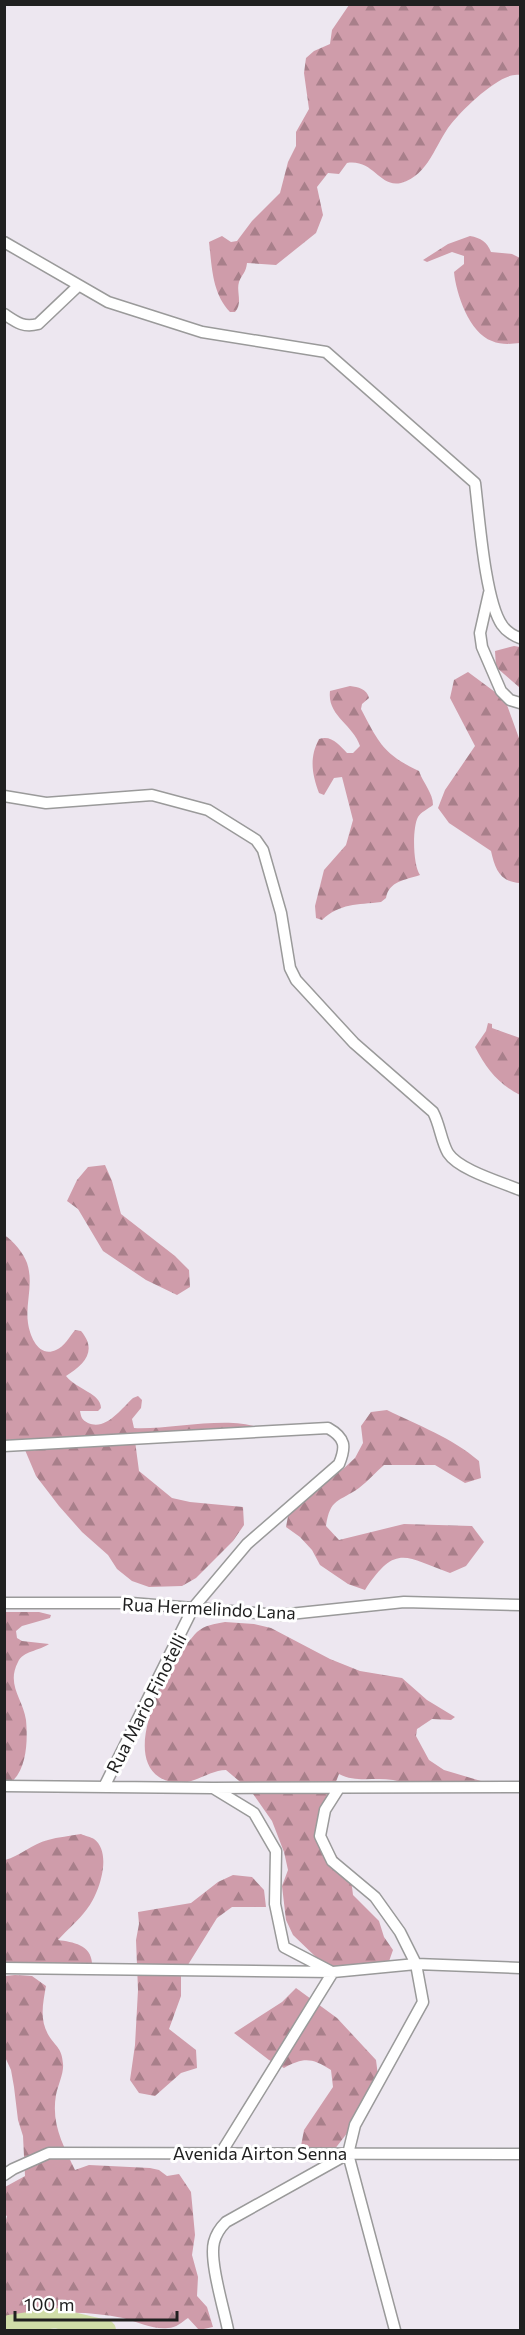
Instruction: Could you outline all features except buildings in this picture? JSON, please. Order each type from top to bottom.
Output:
[{"type":"street","points":[[4,242],[108,302],[202,332],[326,352],[475,483],[489,592],[501,624],[514,636],[520,638]]},
{"type":"street","points":[[4,314],[20,325],[38,324],[78,286]]},
{"type":"street","points":[[489,592],[480,633],[482,647],[501,691],[510,700],[520,703]]},
{"type":"street","points":[[4,796],[46,803],[152,795],[208,810],[256,840],[263,850],[281,913],[290,968],[296,980],[354,1043],[433,1112],[439,1122],[447,1152],[456,1162],[520,1190]]},
{"type":"street","name":"Rua Mario Finotelli","points":[[4,1446],[328,1428],[344,1442],[345,1447],[339,1464],[247,1544],[194,1608],[104,1787]]},
{"type":"street","name":"Rua Hermelindo Lana","points":[[4,1603],[131,1604],[280,1615],[404,1602],[520,1605]]},
{"type":"street","points":[[4,1786],[520,1787]]},
{"type":"street","points":[[213,1788],[254,1813],[276,1851],[275,1904],[284,1947],[333,1972]]},
{"type":"street","points":[[339,1788],[325,1810],[320,1836],[332,1861],[375,1897],[400,1932],[416,1964],[423,2002],[355,2125],[348,2154],[395,2331]]},
{"type":"street","points":[[4,1968],[333,1972],[416,1964],[520,1968]]},
{"type":"street","points":[[221,2153],[333,1972]]},
{"type":"street","name":"Avenida Airton Senna","points":[[4,2175],[49,2153],[520,2154]]},
{"type":"street","points":[[228,2331],[213,2252],[216,2234],[226,2222],[348,2154]]},
{"type":"green space","points":[[349,5],[520,5],[520,75],[512,75],[493,85],[464,109],[445,132],[425,166],[411,179],[393,183],[381,178],[364,165],[356,163],[347,163],[339,174],[328,173],[317,187],[323,215],[316,233],[276,265],[247,263],[239,282],[237,309],[235,312],[230,312],[216,288],[209,242],[222,236],[231,242],[237,241],[252,221],[280,193],[288,162],[296,146],[296,132],[309,109],[304,73],[306,58],[314,51],[330,44],[332,30]]},
{"type":"green space","points":[[470,236],[483,241],[491,252],[512,254],[520,258],[520,343],[502,344],[492,341],[484,337],[470,321],[461,301],[454,272],[464,264],[464,256],[452,252],[427,262],[423,260],[448,244]]},
{"type":"green space","points":[[514,646],[520,647],[520,688],[496,667],[495,651]]},
{"type":"green space","points":[[468,672],[495,692],[507,705],[520,741],[520,883],[503,877],[494,863],[491,851],[449,823],[438,808],[445,790],[475,746],[450,698],[454,680]]},
{"type":"green space","points":[[350,686],[366,692],[369,698],[362,704],[361,709],[373,731],[390,753],[419,771],[433,805],[419,815],[416,822],[415,856],[420,875],[394,885],[381,902],[335,910],[322,920],[316,918],[315,906],[324,870],[346,845],[353,820],[342,777],[334,778],[324,795],[319,793],[313,773],[313,759],[319,739],[328,738],[347,753],[353,753],[360,746],[357,738],[336,714],[330,700],[330,691]]},
{"type":"green space","points":[[488,1023],[492,1024],[492,1028],[520,1038],[520,1095],[493,1075],[475,1047],[486,1031]]},
{"type":"green space","points":[[105,1165],[121,1214],[175,1256],[189,1270],[190,1287],[177,1295],[146,1280],[103,1251],[78,1209],[67,1201],[77,1180],[88,1167]]},
{"type":"green space","points":[[4,1235],[18,1248],[27,1263],[30,1278],[28,1323],[36,1345],[50,1352],[59,1349],[75,1330],[81,1331],[86,1338],[87,1357],[66,1376],[93,1395],[100,1403],[101,1408],[98,1411],[80,1411],[84,1421],[95,1425],[107,1422],[138,1396],[142,1400],[141,1408],[132,1419],[134,1428],[232,1423],[259,1428],[135,1441],[139,1471],[172,1498],[243,1507],[244,1525],[233,1541],[196,1578],[182,1586],[149,1587],[132,1581],[117,1569],[108,1555],[82,1532],[59,1506],[36,1476],[25,1450],[5,1452]]},
{"type":"green space","points":[[387,1410],[457,1445],[479,1461],[481,1478],[465,1483],[435,1465],[384,1465],[359,1488],[333,1505],[326,1526],[339,1540],[404,1524],[472,1526],[484,1542],[466,1566],[450,1573],[412,1559],[394,1560],[385,1565],[365,1590],[348,1584],[320,1565],[312,1550],[286,1527],[289,1511],[325,1477],[342,1470],[355,1458],[363,1443],[361,1426],[371,1412]]},
{"type":"green space","points":[[5,1612],[39,1612],[51,1615],[50,1618],[22,1626],[16,1631],[17,1638],[22,1641],[49,1644],[20,1658],[15,1670],[14,1685],[26,1720],[27,1738],[22,1767],[18,1775],[5,1786]]},
{"type":"green space","points":[[225,1622],[271,1628],[330,1659],[360,1671],[402,1678],[427,1700],[455,1717],[451,1720],[432,1719],[417,1729],[416,1736],[429,1760],[444,1770],[481,1781],[463,1789],[438,1792],[393,1780],[359,1779],[339,1774],[320,1822],[332,1850],[351,1879],[353,1895],[379,1921],[384,1937],[393,1950],[387,1967],[335,1968],[318,1959],[293,1935],[286,1920],[282,1886],[288,1870],[284,1852],[272,1821],[251,1791],[226,1770],[193,1781],[178,1783],[159,1777],[149,1766],[145,1751],[150,1715],[178,1648],[186,1644],[203,1628]]},
{"type":"green space","points":[[81,1834],[94,1839],[100,1845],[103,1854],[102,1874],[92,1902],[58,1940],[75,1943],[85,1948],[92,1963],[5,1968],[5,1860],[42,1842]]},
{"type":"green space","points":[[233,1875],[252,1877],[264,1890],[266,1907],[232,1907],[217,1918],[181,1976],[181,1996],[169,2029],[196,2050],[197,2068],[181,2073],[155,2096],[139,2093],[130,2080],[135,2045],[138,1990],[136,1940],[139,1924],[138,1912],[191,1903],[218,1882]]},
{"type":"green space","points":[[5,1976],[32,1976],[46,1986],[44,2024],[49,2036],[60,2051],[63,2064],[56,2095],[55,2115],[62,2143],[75,2170],[89,2165],[150,2168],[159,2170],[167,2176],[179,2174],[191,2192],[195,2235],[192,2255],[198,2277],[197,2296],[207,2307],[213,2327],[199,2330],[188,2318],[174,2327],[157,2328],[123,2318],[78,2313],[34,2316],[5,2325],[4,2228],[7,2216],[5,2215],[5,2187],[25,2176],[23,2136],[18,2120],[11,2070],[5,2057]]},
{"type":"green space","points":[[296,1988],[337,2018],[376,2060],[378,2076],[355,2123],[334,2150],[317,2156],[301,2146],[304,2130],[333,2087],[331,2070],[308,2060],[284,2068],[269,2060],[234,2033],[282,2002]]},
{"type":"waterway","points":[[4,2328],[55,2318],[106,2330]]}]
